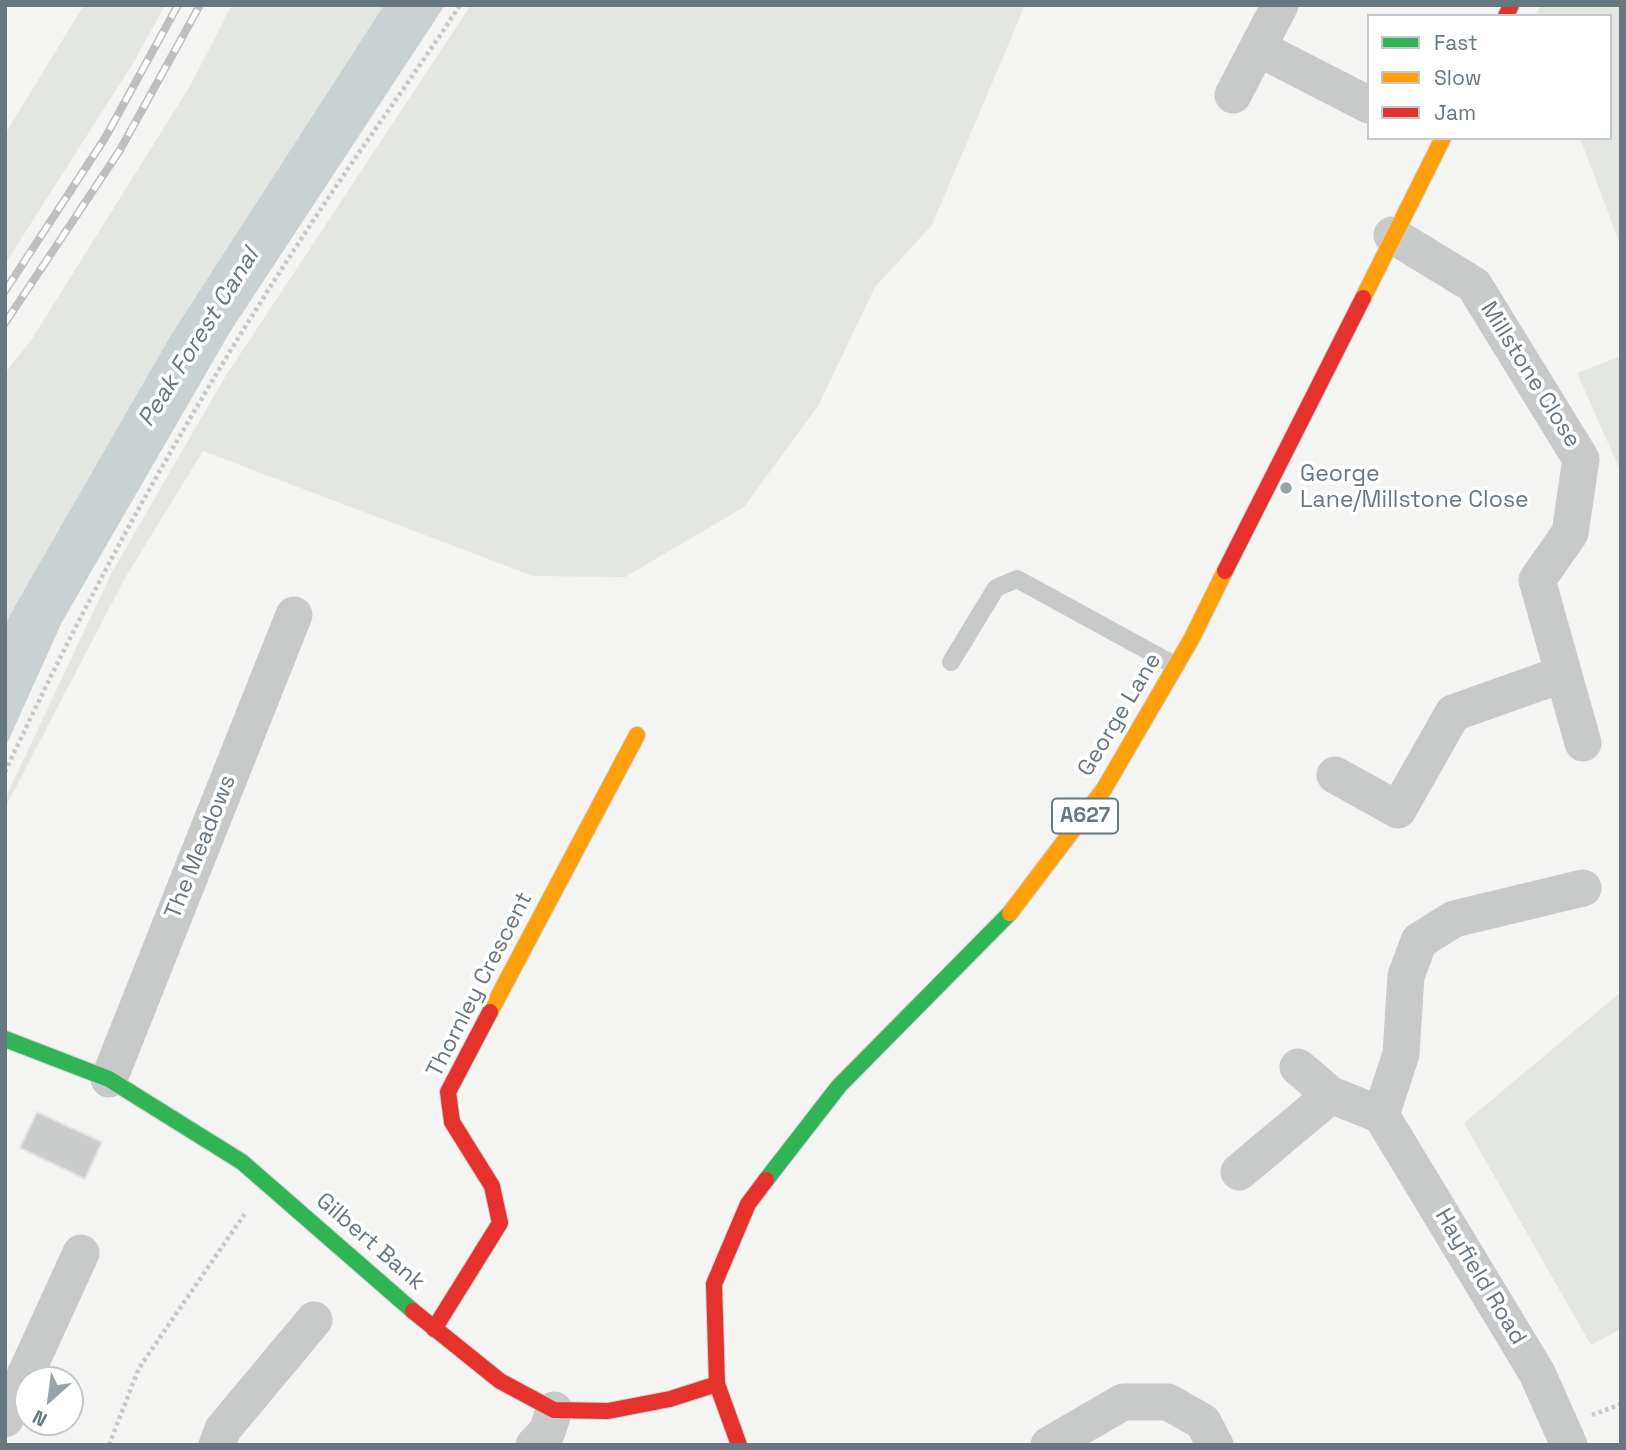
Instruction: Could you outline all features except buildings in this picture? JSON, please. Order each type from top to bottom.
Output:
[{"type":"main road","name":"George Lane","points":[[739,1445],[717,1384],[714,1284],[748,1204],[839,1086],[1023,901],[1104,789],[1176,666],[1439,140]]},
{"type":"main road","name":"Thornley Crescent","points":[[434,1329],[500,1223],[492,1186],[452,1122],[448,1092],[637,735]]},
{"type":"main road","name":"Gilbert Bank","points":[[5,1039],[108,1079],[242,1162],[434,1329],[500,1381],[554,1410],[608,1411],[670,1399],[717,1384]]},
{"type":"street","points":[[1233,95],[1280,5]]},
{"type":"street","points":[[1258,48],[1367,104]]},
{"type":"street","name":"Millstone Close","points":[[1392,235],[1474,285],[1581,459],[1570,533],[1537,580],[1583,743]]},
{"type":"street","name":"The Meadows","points":[[108,1079],[294,615]]},
{"type":"street","points":[[1335,775],[1398,810],[1453,713],[1563,674]]},
{"type":"street","points":[[1298,1067],[1331,1095],[1381,1115],[1401,1054],[1406,976],[1419,941],[1454,919],[1583,888]]},
{"type":"street","points":[[1240,1172],[1331,1095]]},
{"type":"street","name":"Hayfield Road","points":[[1381,1115],[1537,1373],[1569,1445]]},
{"type":"street","points":[[5,1419],[81,1253]]},
{"type":"street","points":[[218,1445],[223,1429],[314,1320]]},
{"type":"street","points":[[1049,1445],[1123,1402],[1168,1402],[1203,1422],[1215,1445]]},
{"type":"street","points":[[534,1445],[547,1432],[554,1410]]},
{"type":"lane","points":[[951,662],[996,587],[1017,579],[1176,666]]},
{"type":"path","points":[[5,772],[112,555],[216,374],[328,198],[460,5]]},
{"type":"path","points":[[109,1445],[139,1368],[266,1182]]},
{"type":"shaded area","points":[[84,5],[165,5],[135,60],[5,264],[5,134]]},
{"type":"shaded area","points":[[232,5],[384,5],[171,335],[5,625],[5,373],[32,339],[190,86]]},
{"type":"shaded area","points":[[471,5],[1025,5],[932,225],[875,287],[818,406],[744,507],[625,577],[533,576],[203,451],[125,578],[5,808],[5,799],[112,572],[225,377]]},
{"type":"shaded area","points":[[1541,5],[1621,5],[1621,247],[1581,140],[1612,140],[1612,14],[1536,14]]},
{"type":"shaded area","points":[[1621,356],[1621,472],[1577,373]]},
{"type":"shaded area","points":[[1621,992],[1621,1329],[1591,1345],[1464,1123]]},
{"type":"water","name":"Peak Forest Canal","points":[[384,5],[445,5],[230,332],[62,622],[5,748],[5,625],[171,335]]},
{"type":"railway","points":[[5,291],[105,138],[178,5]]},
{"type":"railway","points":[[5,323],[120,150],[200,5]]},
{"type":"traffic: fast","points":[[766,1180],[839,1086],[1010,913]]},
{"type":"traffic: fast","points":[[5,1039],[109,1079],[242,1162],[413,1311]]},
{"type":"traffic: slow","points":[[1363,298],[1442,140]]},
{"type":"traffic: slow","points":[[1010,913],[1104,789],[1192,638],[1225,571]]},
{"type":"traffic: slow","points":[[490,1012],[637,735]]},
{"type":"traffic: jam","points":[[1507,14],[1511,5]]},
{"type":"traffic: jam","points":[[1225,571],[1363,298]]},
{"type":"traffic: jam","points":[[434,1329],[500,1223],[492,1186],[452,1122],[448,1092],[490,1012]]},
{"type":"traffic: jam","points":[[739,1445],[717,1384],[714,1284],[748,1204],[766,1180]]},
{"type":"traffic: jam","points":[[413,1311],[500,1381],[554,1410],[608,1411],[670,1399],[717,1384]]},
{"type":"place","name":"George Lane/Millstone Close","points":[[1286,488]]}]
